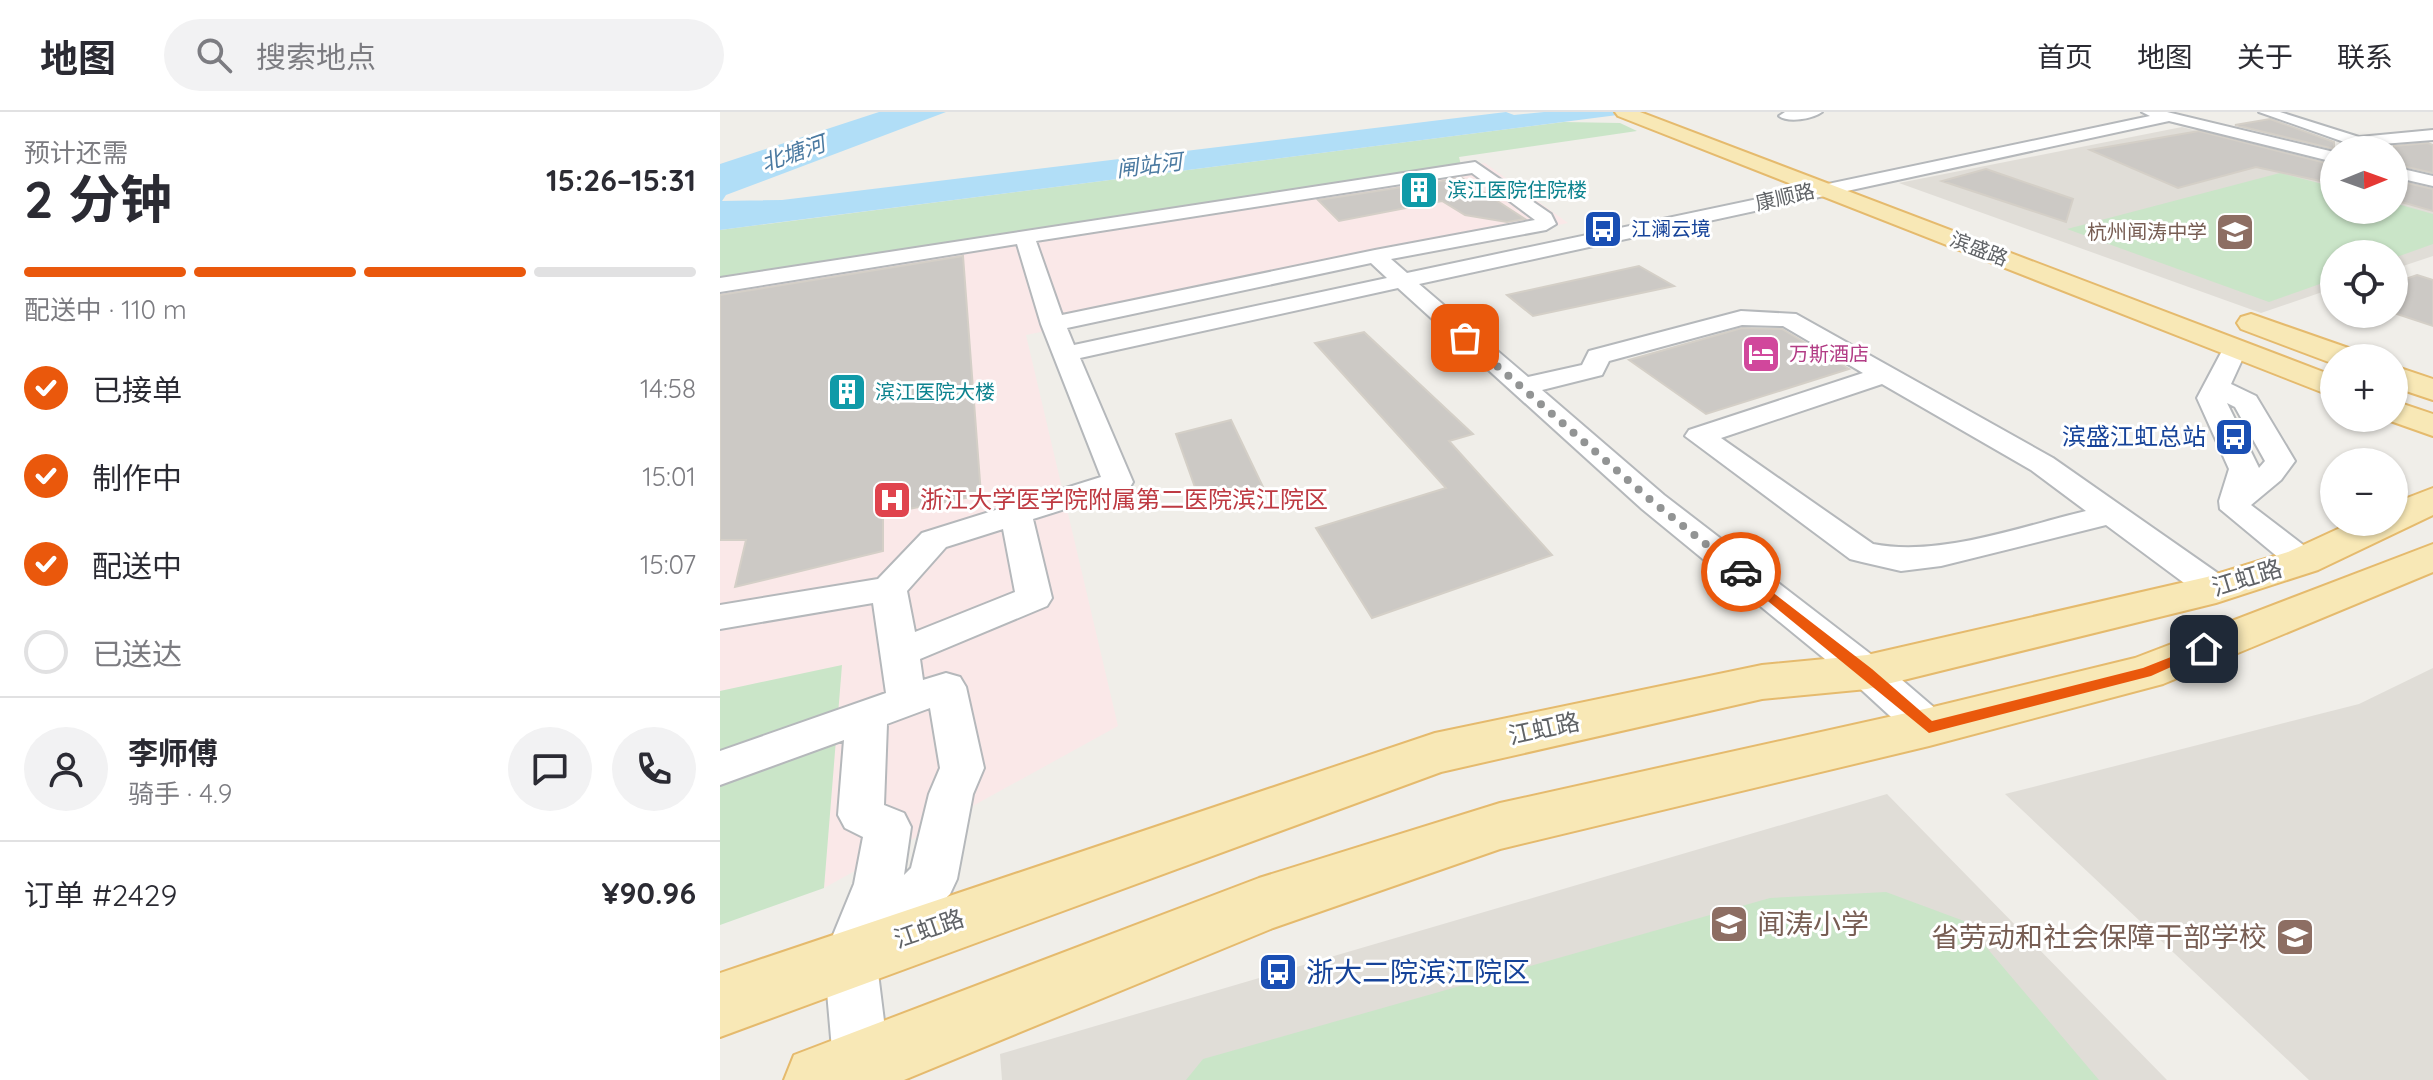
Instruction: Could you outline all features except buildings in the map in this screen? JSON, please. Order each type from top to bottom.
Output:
[{"type":"main road","name":"滨盛路","points":[[1624,112],[1774,160]]},
{"type":"main road","name":"滨盛路","points":[[1674,112],[1774,160],[1820,189],[2320,382]]},
{"type":"main road","name":"滨盛路","points":[[1807,162],[2042,247]]},
{"type":"main road","points":[[2230,316],[2320,349]]},
{"type":"main road","points":[[2408,381],[2433,390]]},
{"type":"main road","points":[[2408,416],[2433,426]]},
{"type":"main road","points":[[2408,512],[2433,500]]},
{"type":"main road","name":"江虹路","points":[[720,1005],[1435,753],[1762,682],[1867,672],[2216,589],[2303,561],[2356,536]]},
{"type":"main road","name":"江虹路","points":[[846,1074],[1259,905],[1500,826],[1929,727],[2146,672],[2433,557]]},
{"type":"street","points":[[1786,116],[1815,112]]},
{"type":"street","points":[[2149,112],[2320,154]]},
{"type":"street","points":[[2266,112],[2340,136]]},
{"type":"street","name":"康顺路","points":[[1066,354],[1820,189],[2168,117]]},
{"type":"street","points":[[2408,137],[2433,135]]},
{"type":"street","points":[[2408,157],[2412,158]]},
{"type":"street","points":[[720,285],[1475,167],[1544,218],[1546,224],[1375,256],[1053,324]]},
{"type":"street","points":[[2408,175],[2433,181]]},
{"type":"street","points":[[720,617],[889,589],[934,540],[1118,482],[1053,324],[1025,237]]},
{"type":"street","points":[[1375,256],[1653,502],[1867,672],[1929,727]]},
{"type":"street","points":[[1520,387],[1593,370],[1598,356],[1741,318],[1788,319],[2042,464],[2216,589]]},
{"type":"street","points":[[2235,349],[2217,387],[2246,402],[2280,461],[2270,474],[2235,501],[2236,509],[2303,561]]},
{"type":"street","points":[[1885,374],[1699,436],[1862,552],[1901,560],[1941,556],[2112,514]]},
{"type":"street","points":[[899,653],[1034,598],[1016,515]]},
{"type":"street","points":[[850,957],[933,879],[951,794],[962,768],[907,701],[889,589]]},
{"type":"street","points":[[720,768],[907,701]]},
{"type":"street","points":[[846,1074],[850,957],[878,884],[888,827],[861,815],[907,701]]},
{"type":"shaded area","name":"杭州闻涛中学","points":[[2182,127],[2320,162],[2320,224],[2408,224],[2408,183],[2433,189],[2433,256],[2408,264],[2408,240],[2320,240],[2320,293],[2261,313],[1899,183]]},
{"type":"shaded area","name":"浙江大学医学院附属第二医院滨江院区","points":[[1485,163],[1568,223],[1026,335],[1118,726],[824,888],[841,666],[720,691],[720,280]]},
{"type":"shaded area","name":"省劳动和社会保障干部学校","points":[[2433,668],[2433,1080],[2309,1080],[2005,794],[2359,704]]},
{"type":"shaded area","name":"闻涛小学","points":[[1887,794],[2167,1080],[1002,1080],[1000,1054]]},
{"type":"green space","points":[[1564,122],[1620,123],[1637,131],[1459,157],[1461,165],[720,280],[720,230]]},
{"type":"green space","points":[[2280,173],[2320,183],[2320,224],[2408,224],[2408,207],[2433,214],[2433,244],[2408,253],[2408,240],[2320,240],[2320,284],[2269,302],[2067,229]]},
{"type":"green space","points":[[842,665],[824,888],[720,925],[720,691]]},
{"type":"green space","points":[[1886,892],[1964,921],[2099,1080],[1186,1080],[1203,1059],[1770,898]]},
{"type":"water","points":[[879,112],[946,112],[726,195],[722,201],[782,200],[1506,112],[1514,115],[1641,112],[720,230],[720,164]]},
{"type":"way so far","points":[[1465,338],[1653,502],[1741,572]]},
{"type":"place","name":"滨江医院住院楼","points":[[1419,190]]},
{"type":"place","name":"江澜云境","points":[[1603,229]]},
{"type":"place","name":"杭州闻涛中学","points":[[2235,232]]},
{"type":"place","name":"万斯酒店","points":[[1761,354]]},
{"type":"place","name":"滨江医院大楼","points":[[847,392]]},
{"type":"place","name":"滨盛江虹总站","points":[[2234,437]]},
{"type":"place","name":"浙江大学医学院附属第二医院滨江院区","points":[[892,500]]},
{"type":"place","name":"闻涛小学","points":[[1729,924]]},
{"type":"place","name":"省劳动和社会保障干部学校","points":[[2295,937]]},
{"type":"place","name":"浙大二院滨江院区","points":[[1278,972]]},
{"type":"route","points":[[1741,572],[1867,672],[1929,727],[2146,672],[2204,649]]},
{"type":"water label","name":"北塘河","points":[[793,153]]},
{"type":"water label","name":"闸站河","points":[[1149,165]]}]
